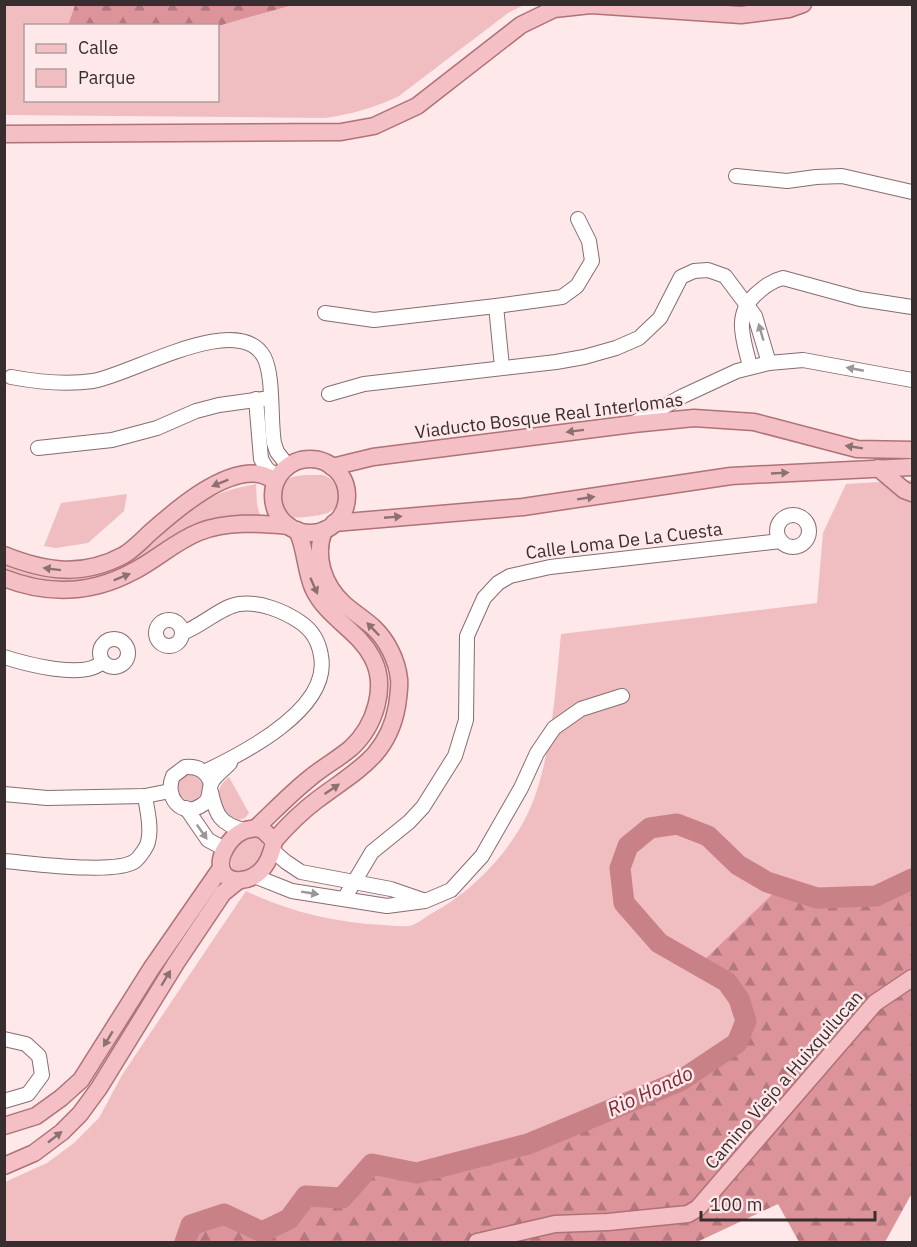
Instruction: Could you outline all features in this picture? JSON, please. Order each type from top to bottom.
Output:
[{"type":"main road","points":[[4,134],[341,132],[374,126],[417,106],[520,26],[554,9],[591,5],[741,15],[789,9],[803,4]]},
{"type":"main road","name":"Viaducto Bosque Real Interlomas","points":[[332,466],[373,457],[694,418],[754,422],[857,449],[912,450]]},
{"type":"main road","points":[[4,1166],[34,1154],[80,1114],[99,1088],[176,963],[223,893],[263,869],[273,846],[302,812],[358,771],[377,753],[387,739],[398,702],[400,681],[395,661],[387,644],[375,628],[343,604],[326,580],[319,549],[329,526],[344,510],[346,494],[342,479],[332,466],[309,459],[298,461],[281,475],[273,495],[275,510],[293,528],[303,545],[313,588],[334,618],[352,631],[373,658],[379,673],[379,694],[369,723],[352,747],[313,775],[250,829],[232,838],[221,859],[221,867],[228,878],[246,879]]},
{"type":"main road","points":[[4,578],[35,588],[54,591],[97,586],[132,573],[166,549],[199,532],[231,525],[267,524],[313,532],[329,526],[523,507],[731,476],[912,467]]},
{"type":"main road","points":[[878,468],[912,494]]},
{"type":"main road","points":[[4,555],[24,563],[58,570],[76,570],[94,566],[126,554],[191,497],[208,488],[225,480],[251,474],[281,475]]},
{"type":"main road","points":[[250,829],[263,830],[273,846]]},
{"type":"main road","points":[[4,1126],[36,1116],[81,1080],[151,969],[221,867]]},
{"type":"main road","name":"Camino Viejo a Huixquilucan","points":[[477,1242],[555,1224],[608,1222],[688,1214],[698,1208],[875,1003],[912,978]]},
{"type":"street","points":[[736,176],[788,181],[842,176],[912,192]]},
{"type":"street","points":[[324,313],[374,320],[562,297],[577,286],[592,261],[589,241],[578,219]]},
{"type":"street","points":[[328,394],[364,384],[584,357],[616,348],[639,338],[660,318],[681,278],[694,272],[708,270],[724,276],[759,323],[769,363]]},
{"type":"street","points":[[750,366],[741,319],[746,304],[772,281],[783,278],[860,299],[912,307]]},
{"type":"street","points":[[496,306],[502,367]]},
{"type":"street","points":[[11,377],[48,383],[95,381],[174,352],[218,340],[234,339],[257,347],[265,358],[269,375],[263,399],[281,475]]},
{"type":"street","points":[[633,424],[683,396],[750,366],[769,363],[803,360],[912,380]]},
{"type":"street","points":[[38,448],[112,440],[157,428],[196,411],[263,399]]},
{"type":"street","name":"Calle Loma De La Cuesta","points":[[344,899],[372,852],[409,822],[423,807],[455,756],[466,720],[467,636],[484,598],[498,583],[510,576],[550,567],[780,541]]},
{"type":"street","points":[[182,633],[197,628],[226,608],[239,604],[257,604],[298,621],[309,629],[317,640],[322,661],[318,687],[304,707],[238,755],[204,772]]},
{"type":"street","points":[[4,657],[25,664],[78,671],[97,667],[102,662]]},
{"type":"street","points":[[246,879],[292,891],[387,906],[425,901],[451,890],[482,856],[521,788],[537,753],[554,728],[581,708],[622,696]]},
{"type":"street","points":[[186,808],[204,803],[211,788],[238,755]]},
{"type":"street","points":[[225,849],[208,840],[186,808],[175,802],[170,783],[178,770],[193,767],[204,772],[220,819],[229,826],[250,829]]},
{"type":"street","points":[[4,794],[47,798],[145,796],[170,790]]},
{"type":"street","points":[[4,861],[85,868],[117,866],[135,862],[148,843],[149,824],[145,796]]},
{"type":"street","points":[[273,846],[286,862],[301,872],[391,889],[425,901]]},
{"type":"street","points":[[4,1039],[26,1044],[39,1056],[42,1076],[28,1094],[4,1101]]},
{"type":"green space","points":[[75,4],[293,5],[219,26],[68,24]]},
{"type":"green space","points":[[5,5],[75,5],[68,24],[24,24],[24,102],[219,102],[219,26],[293,5],[524,5],[508,13],[399,96],[344,115],[325,118],[5,115]]},
{"type":"green space","points":[[323,475],[332,480],[337,488],[338,498],[335,508],[325,514],[298,518],[281,509],[278,497],[285,481],[298,476]]},
{"type":"green space","points":[[912,480],[912,872],[874,889],[818,891],[785,882],[695,970],[723,988],[733,1002],[739,1020],[731,1039],[677,1075],[525,1137],[417,1166],[370,1157],[339,1190],[303,1189],[285,1213],[262,1224],[224,1207],[186,1219],[178,1242],[5,1242],[5,1182],[47,1163],[74,1143],[99,1118],[122,1075],[246,891],[279,905],[312,915],[382,925],[402,926],[419,922],[463,893],[493,865],[518,832],[527,814],[546,758],[561,634],[817,603],[823,533],[846,484]]},
{"type":"green space","points":[[256,484],[260,515],[234,517],[130,568],[76,584],[39,582],[5,571],[4,565],[41,577],[65,579],[113,570],[138,556],[178,518],[196,505],[210,497]]},
{"type":"green space","points":[[127,494],[124,511],[88,543],[56,548],[44,546],[61,503]]},
{"type":"green space","points":[[190,773],[196,774],[204,782],[204,794],[196,802],[190,803],[184,802],[176,794],[175,788],[176,782],[184,774]]},
{"type":"green space","points":[[229,777],[249,813],[245,818],[239,820],[226,812],[219,801],[219,789]]},
{"type":"green space","points":[[256,833],[261,836],[263,842],[260,858],[244,874],[233,871],[231,858],[239,843]]},
{"type":"green space","points":[[912,872],[912,1193],[885,1242],[799,1242],[778,1204],[697,1242],[178,1242],[186,1219],[224,1207],[263,1224],[285,1213],[303,1189],[339,1190],[370,1157],[417,1166],[525,1137],[677,1075],[731,1039],[739,1020],[733,1002],[723,988],[694,970],[785,882],[818,891],[874,889]]},
{"type":"waterway","name":"Rio Hondo","points":[[185,1242],[191,1225],[224,1214],[262,1232],[289,1219],[306,1196],[342,1198],[372,1164],[417,1173],[528,1144],[680,1081],[737,1043],[746,1021],[739,999],[727,982],[659,943],[624,903],[620,868],[628,846],[650,828],[677,824],[708,836],[738,865],[767,882],[817,898],[876,896],[912,879]]}]
